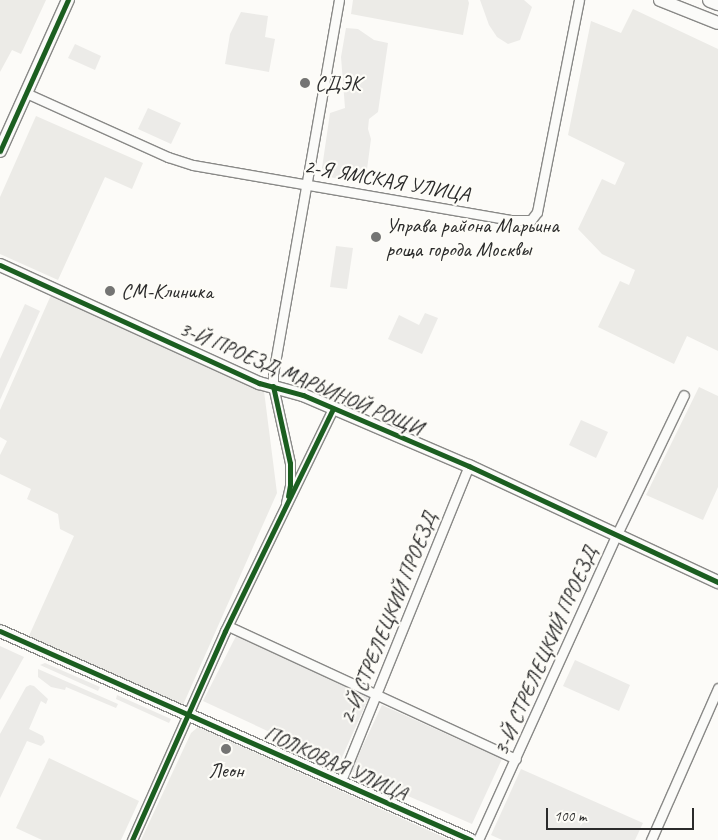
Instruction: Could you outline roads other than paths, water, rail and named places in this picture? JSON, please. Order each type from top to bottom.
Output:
[{"type":"main road","points":[[710,0],[718,4]]},
{"type":"street","points":[[0,152],[68,0]]},
{"type":"street","points":[[286,503],[290,484],[290,463],[273,386],[282,320],[339,0]]},
{"type":"street","name":"2-Я ЯМСКАЯ УЛИЦА","points":[[26,93],[187,164],[522,222],[535,218],[579,0]]},
{"type":"street","points":[[660,0],[718,23]]},
{"type":"street","name":"3-Й ПРОЕЗД МАРЬИНОЙ РОЩИ","points":[[0,265],[259,383],[303,395],[469,466],[718,582]]},
{"type":"street","name":"3-Й СТРЕЛЕЦКИЙ ПРОЕЗД","points":[[478,840],[617,534],[684,395]]},
{"type":"street","points":[[132,840],[228,626],[286,503],[298,485],[333,409]]},
{"type":"street","name":"2-Й СТРЕЛЕЦКИЙ ПРОЕЗД","points":[[340,783],[469,466]]},
{"type":"street","points":[[228,626],[376,696],[516,758]]},
{"type":"street","name":"ПОЛКОВАЯ УЛИЦА","points":[[0,631],[472,840]]},
{"type":"street","points":[[651,840],[718,688]]},
{"type":"place","name":"СДЭК","points":[[305,83]]},
{"type":"place","name":"Управа района Марьина роща города Москвы","points":[[376,237]]},
{"type":"place","name":"СМ-Клиника","points":[[110,291]]},
{"type":"place","name":"Леон","points":[[226,749]]}]
